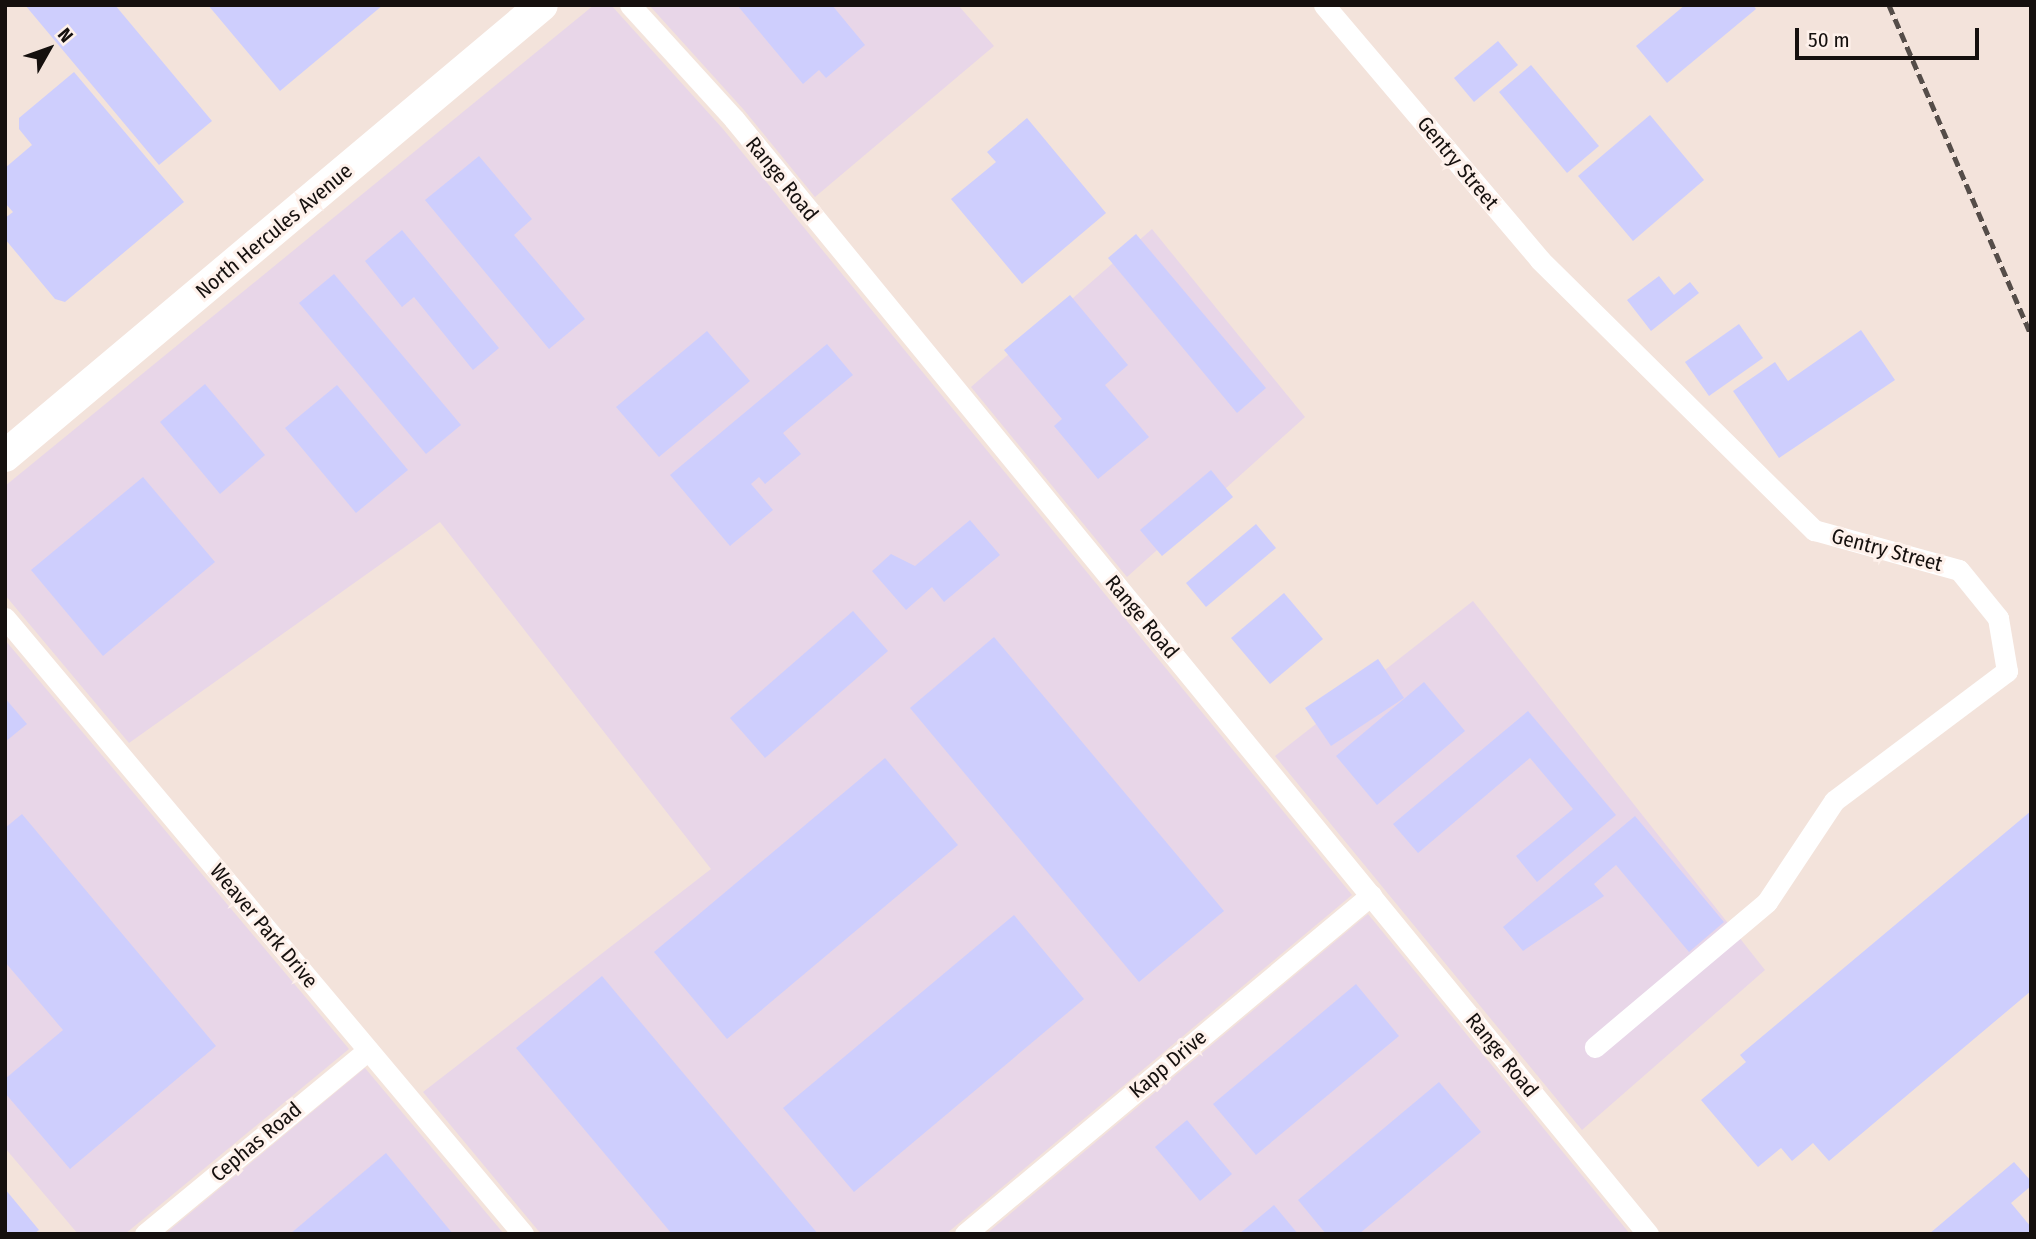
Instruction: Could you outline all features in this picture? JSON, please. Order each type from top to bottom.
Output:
[{"type":"street","name":"North Hercules Avenue","points":[[5,456],[542,5]]},
{"type":"street","name":"Range Road","points":[[630,5],[734,119],[1648,1234]]},
{"type":"street","name":"Gentry Street","points":[[1324,5],[1540,260],[1814,530],[1959,570],[1998,618],[2007,671],[1834,801],[1767,902],[1595,1047]]},
{"type":"street","name":"Weaver Park Drive","points":[[5,618],[523,1234]]},
{"type":"street","name":"Kapp Drive","points":[[965,1234],[1371,895]]},
{"type":"street","name":"Cephas Road","points":[[145,1234],[368,1050]]},
{"type":"shaded area","points":[[594,5],[611,5],[723,129],[1352,895],[946,1234],[541,1234],[423,1092],[711,869],[440,522],[129,743],[5,595],[5,486]]},
{"type":"shaded area","points":[[649,5],[958,5],[994,46],[815,197],[744,110]]},
{"type":"shaded area","points":[[1152,229],[1305,417],[1127,577],[971,387]]},
{"type":"shaded area","points":[[1473,601],[1765,970],[1582,1130],[1275,756]]},
{"type":"shaded area","points":[[5,640],[349,1049],[125,1234],[78,1234],[5,1148]]},
{"type":"shaded area","points":[[1368,914],[1630,1234],[986,1234]]},
{"type":"shaded area","points":[[365,1068],[504,1234],[165,1234]]},
{"type":"building","points":[[25,5],[115,5],[212,121],[159,165]]},
{"type":"building","points":[[208,5],[383,5],[280,91]]},
{"type":"building","points":[[737,5],[832,5],[865,45],[826,78],[819,70],[803,84]]},
{"type":"building","points":[[1685,5],[1753,5],[1756,9],[1667,83],[1636,46]]},
{"type":"building","points":[[1498,41],[1518,65],[1474,102],[1454,78]]},
{"type":"building","points":[[1531,65],[1599,146],[1567,173],[1499,92]]},
{"type":"building","points":[[74,72],[184,202],[65,302],[55,299],[5,239],[5,218],[13,212],[5,203],[5,168],[32,145],[19,129],[19,118]]},
{"type":"building","points":[[1650,115],[1704,180],[1633,241],[1578,176]]},
{"type":"building","points":[[1027,118],[1106,213],[1022,284],[951,199],[996,162],[987,152]]},
{"type":"building","points":[[479,156],[532,219],[514,235],[585,319],[549,349],[425,200]]},
{"type":"building","points":[[402,230],[499,348],[473,370],[414,297],[402,307],[365,261]]},
{"type":"building","points":[[1136,234],[1266,388],[1237,413],[1108,258]]},
{"type":"building","points":[[334,274],[461,425],[426,454],[299,303]]},
{"type":"building","points":[[1659,276],[1674,295],[1690,282],[1699,293],[1651,331],[1627,300]]},
{"type":"building","points":[[1070,295],[1128,365],[1105,385],[1149,437],[1098,479],[1054,426],[1062,419],[1004,350]]},
{"type":"building","points":[[1739,324],[1763,358],[1709,396],[1685,362]]},
{"type":"building","points":[[1861,330],[1895,380],[1779,458],[1733,391],[1775,362],[1788,381]]},
{"type":"building","points":[[707,331],[750,381],[659,457],[616,407]]},
{"type":"building","points":[[827,344],[853,375],[783,433],[801,454],[765,484],[759,477],[751,484],[773,510],[730,546],[670,475]]},
{"type":"building","points":[[205,384],[265,455],[220,494],[160,422]]},
{"type":"building","points":[[337,385],[408,470],[356,513],[285,428]]},
{"type":"building","points":[[1211,470],[1233,497],[1162,556],[1140,530]]},
{"type":"building","points":[[143,477],[215,562],[103,656],[31,570]]},
{"type":"building","points":[[970,520],[1000,555],[944,602],[932,587],[906,610],[872,571],[891,554],[915,566]]},
{"type":"building","points":[[1256,524],[1276,548],[1206,607],[1186,583]]},
{"type":"building","points":[[1284,593],[1323,639],[1270,684],[1231,638]]},
{"type":"building","points":[[853,611],[888,651],[765,758],[730,718]]},
{"type":"building","points":[[994,637],[1224,911],[1139,982],[910,708]]},
{"type":"building","points":[[1378,659],[1404,698],[1331,746],[1305,708]]},
{"type":"building","points":[[1424,682],[1465,731],[1377,805],[1336,756]]},
{"type":"building","points":[[5,698],[27,724],[5,742]]},
{"type":"building","points":[[1528,711],[1616,815],[1537,882],[1516,856],[1573,809],[1530,758],[1418,853],[1393,824]]},
{"type":"building","points":[[885,758],[958,845],[727,1039],[654,952]]},
{"type":"building","points":[[2031,811],[2031,991],[1829,1161],[1813,1143],[1792,1161],[1781,1148],[1758,1167],[1701,1100],[1746,1062],[1740,1055]]},
{"type":"building","points":[[22,814],[216,1046],[70,1169],[5,1093],[5,1079],[63,1030],[5,962],[5,828]]},
{"type":"building","points":[[1635,816],[1724,922],[1689,952],[1616,865],[1594,884],[1604,896],[1523,951],[1503,927]]},
{"type":"building","points":[[1014,915],[1084,999],[854,1192],[783,1108]]},
{"type":"building","points":[[602,976],[818,1234],[672,1234],[516,1048]]},
{"type":"building","points":[[1356,984],[1399,1036],[1256,1155],[1213,1104]]},
{"type":"building","points":[[1439,1082],[1481,1132],[1359,1234],[1326,1234],[1298,1200]]},
{"type":"building","points":[[1187,1120],[1232,1174],[1200,1201],[1155,1147]]},
{"type":"building","points":[[386,1153],[453,1234],[290,1234]]},
{"type":"building","points":[[2014,1162],[2031,1181],[2031,1186],[2011,1203],[2031,1227],[2031,1234],[1929,1234]]},
{"type":"building","points":[[5,1189],[39,1230],[34,1234],[5,1234]]},
{"type":"building","points":[[1274,1205],[1298,1234],[1239,1234]]},
{"type":"railway","points":[[1889,5],[2031,335]]}]
